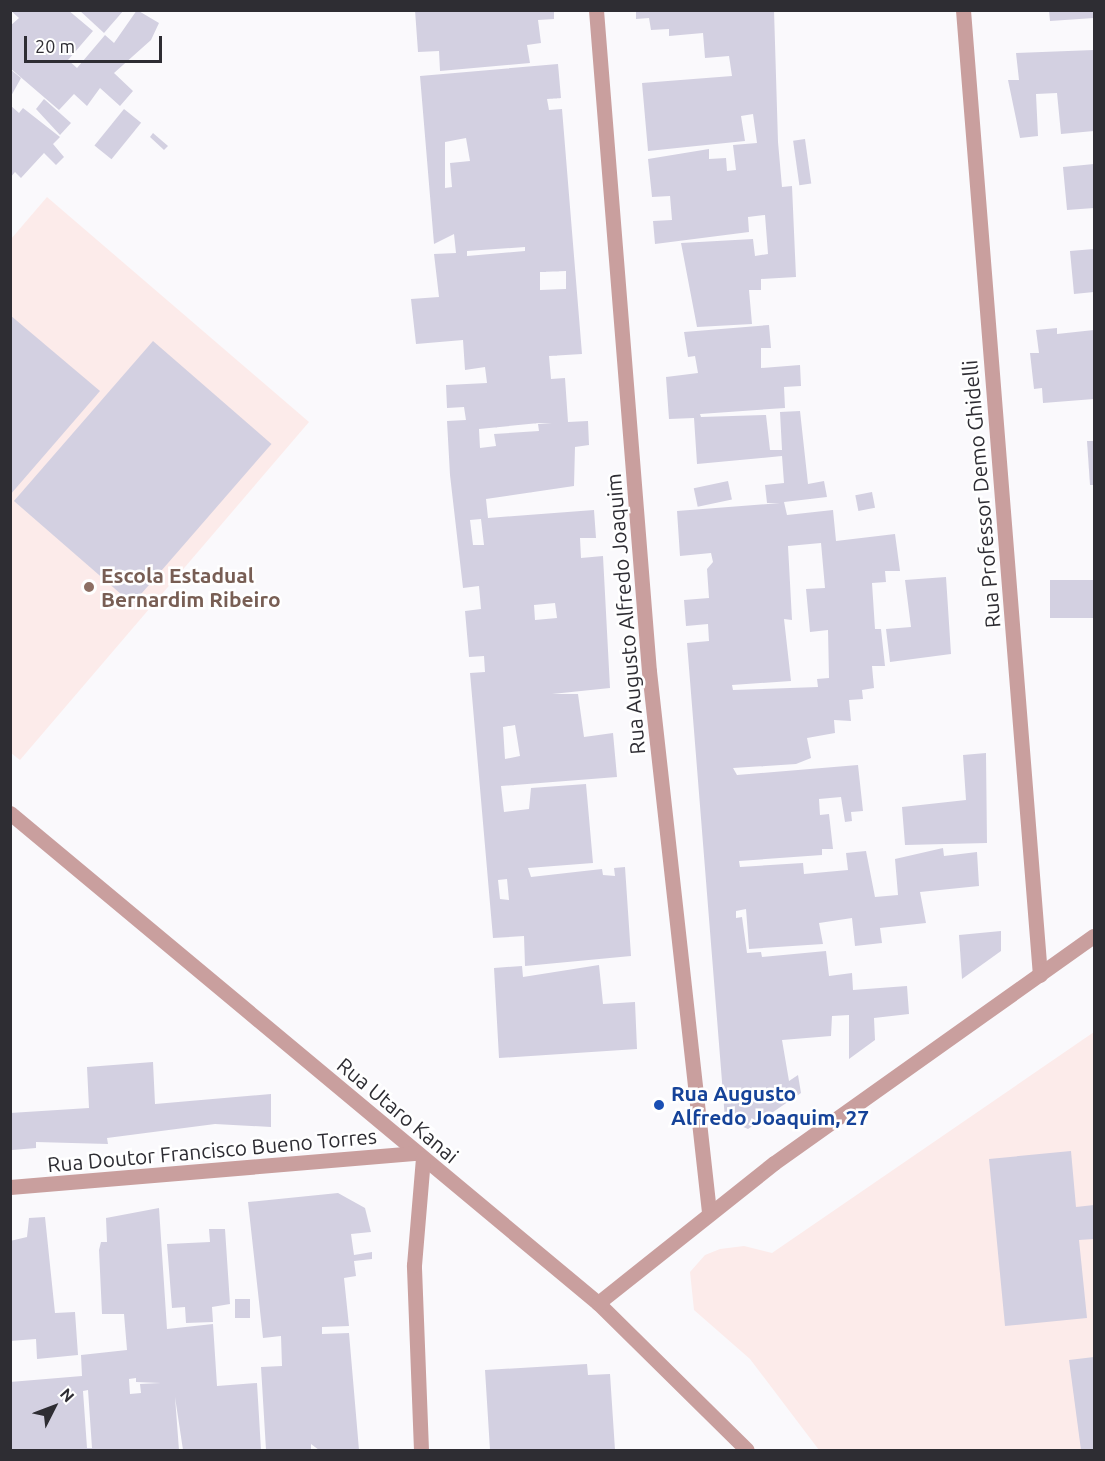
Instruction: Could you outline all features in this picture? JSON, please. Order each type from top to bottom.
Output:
[{"type":"street","name":"Rua Augusto Alfredo Joaquim","points":[[596,10],[649,671],[709,1212]]},
{"type":"street","name":"Rua Professor Demo Ghidelli","points":[[963,10],[1040,975]]},
{"type":"street","name":"Rua Utaro Kanai","points":[[10,813],[598,1304],[747,1450]]},
{"type":"street","points":[[598,1304],[709,1212],[1095,936]]},
{"type":"street","points":[[420,1156],[414,1265],[421,1450]]},
{"type":"street","name":"Rua Doutor Francisco Bueno Torres","points":[[10,1187],[420,1156]]},
{"type":"shaded area","name":"Escola Estadual Bernardim Ribeiro","points":[[47,197],[309,422],[20,760],[11,753],[11,239]]},
{"type":"shaded area","points":[[1094,1032],[1094,1450],[819,1450],[750,1359],[694,1310],[690,1272],[705,1255],[720,1249],[744,1246],[772,1253]]},
{"type":"building","points":[[10,10],[68,10],[93,31],[68,60],[77,68],[105,35],[114,43],[137,10],[159,23],[151,40],[114,73],[133,91],[120,106],[100,88],[87,106],[74,94],[59,110],[10,68],[10,26],[19,18]]},
{"type":"building","points":[[79,10],[124,10],[104,33]]},
{"type":"building","points":[[415,10],[554,10],[554,19],[538,20],[541,43],[527,45],[530,63],[440,71],[439,51],[418,52]]},
{"type":"building","points":[[636,10],[774,10],[778,142],[782,187],[792,186],[796,277],[761,279],[761,290],[749,290],[752,324],[697,327],[681,243],[753,239],[755,256],[768,254],[765,215],[748,217],[749,232],[655,244],[653,221],[672,220],[670,196],[652,197],[648,159],[709,149],[709,159],[726,158],[727,171],[736,170],[733,145],[757,143],[753,114],[741,116],[745,141],[648,151],[642,83],[732,76],[729,56],[705,58],[703,33],[669,36],[669,29],[651,30],[649,18],[636,19]]},
{"type":"building","points":[[1049,10],[1094,10],[1094,18],[1050,21]]},
{"type":"building","points":[[1094,50],[1094,131],[1061,134],[1057,93],[1036,94],[1038,136],[1020,138],[1008,80],[1019,80],[1016,53]]},
{"type":"building","points":[[558,64],[561,98],[547,99],[549,110],[562,109],[582,354],[549,356],[551,379],[565,378],[568,422],[588,421],[589,445],[575,447],[574,486],[486,499],[488,518],[594,510],[596,538],[580,538],[581,558],[603,556],[610,688],[552,694],[578,694],[584,737],[613,733],[617,777],[501,786],[504,812],[529,809],[531,788],[586,784],[593,863],[528,868],[531,877],[602,869],[603,875],[615,876],[614,868],[625,867],[631,956],[525,966],[524,936],[493,938],[470,673],[485,672],[484,656],[469,657],[465,611],[481,609],[479,586],[463,588],[450,475],[447,421],[466,420],[464,407],[447,408],[446,385],[487,383],[485,367],[465,370],[463,340],[416,344],[411,299],[439,297],[434,254],[456,253],[454,234],[434,244],[420,76]],"holes":[[[466,138],[470,161],[450,163],[452,187],[445,188],[445,142]],[[525,247],[525,251],[467,256],[467,251]],[[566,271],[566,289],[540,290],[540,272]],[[539,423],[552,423],[538,424],[539,431],[494,434],[496,446],[480,448],[479,429]],[[481,519],[484,545],[473,545],[470,520]],[[555,603],[557,618],[535,620],[534,605]],[[515,725],[520,756],[505,759],[503,727]],[[507,879],[509,900],[500,899],[498,880]]]},
{"type":"building","points":[[10,69],[21,78],[10,98]]},
{"type":"building","points":[[44,99],[71,123],[60,135],[36,109]]},
{"type":"building","points":[[10,105],[19,113],[23,108],[60,137],[53,144],[64,157],[56,165],[44,153],[21,178],[15,172],[10,178]]},
{"type":"building","points":[[124,109],[141,123],[112,159],[94,146]]},
{"type":"building","points":[[153,133],[168,146],[164,150],[150,137]]},
{"type":"building","points":[[805,139],[811,184],[799,185],[793,141]]},
{"type":"building","points":[[1094,164],[1094,208],[1067,210],[1063,167]]},
{"type":"building","points":[[1094,249],[1094,292],[1074,294],[1070,251]]},
{"type":"building","points":[[10,315],[100,391],[10,495]]},
{"type":"building","points":[[769,325],[771,348],[761,348],[761,368],[800,365],[801,386],[784,387],[785,408],[700,414],[701,417],[766,415],[770,450],[782,450],[780,412],[800,411],[808,484],[824,481],[827,497],[784,502],[787,515],[833,510],[836,541],[895,534],[900,571],[885,571],[886,582],[872,583],[875,629],[881,629],[885,666],[872,666],[874,688],[862,690],[863,699],[849,700],[851,721],[834,720],[835,733],[807,738],[811,758],[796,764],[733,768],[737,775],[858,765],[863,811],[851,812],[852,821],[845,822],[841,797],[819,799],[820,815],[829,814],[833,849],[822,849],[822,855],[739,861],[740,867],[803,863],[804,874],[848,870],[846,853],[866,851],[875,897],[898,895],[895,859],[943,848],[944,856],[977,852],[979,886],[920,892],[926,923],[880,928],[882,943],[855,946],[852,918],[819,923],[823,944],[749,949],[746,909],[736,911],[736,918],[742,917],[747,953],[761,952],[762,957],[826,951],[829,976],[852,973],[853,990],[907,986],[909,1014],[874,1018],[875,1040],[849,1059],[849,1015],[832,1016],[831,1036],[782,1040],[789,1081],[798,1075],[801,1093],[748,1129],[725,1119],[687,643],[709,641],[708,624],[686,626],[684,600],[709,598],[707,569],[713,562],[711,553],[680,556],[677,511],[780,503],[767,503],[765,485],[784,483],[782,456],[697,464],[694,418],[669,419],[666,377],[698,373],[695,356],[688,357],[684,332]],"holes":[[[821,543],[825,588],[806,589],[810,632],[828,630],[829,678],[817,679],[818,687],[733,690],[732,685],[791,681],[784,619],[792,620],[788,546]]]},
{"type":"building","points":[[1057,328],[1057,334],[1094,330],[1094,399],[1043,403],[1042,388],[1034,389],[1030,353],[1039,353],[1036,330]]},
{"type":"building","points":[[153,341],[271,444],[132,604],[14,501]]},
{"type":"building","points":[[1087,441],[1094,441],[1094,485],[1090,485]]},
{"type":"building","points":[[728,481],[732,500],[698,507],[694,488]]},
{"type":"building","points":[[872,492],[875,508],[858,511],[855,495]]},
{"type":"building","points":[[946,577],[951,654],[890,662],[886,629],[911,627],[905,580]]},
{"type":"building","points":[[1050,580],[1094,580],[1094,618],[1050,618]]},
{"type":"building","points":[[986,753],[987,843],[905,845],[902,807],[966,800],[963,755]]},
{"type":"building","points":[[1001,931],[1001,951],[962,979],[959,935]]},
{"type":"building","points":[[599,965],[603,1004],[635,1002],[637,1049],[499,1058],[494,968],[522,966],[523,977]]},
{"type":"building","points":[[153,1062],[155,1104],[271,1094],[271,1127],[215,1124],[107,1138],[108,1144],[36,1142],[36,1148],[12,1150],[10,1113],[89,1108],[87,1067]]},
{"type":"building","points":[[1071,1151],[1076,1207],[1094,1205],[1094,1239],[1079,1240],[1087,1318],[1005,1326],[989,1159]]},
{"type":"building","points":[[338,1193],[365,1208],[371,1232],[351,1234],[354,1255],[372,1252],[372,1259],[354,1261],[356,1276],[344,1278],[349,1326],[322,1327],[322,1334],[349,1333],[359,1450],[319,1450],[311,1444],[311,1450],[266,1450],[261,1367],[282,1366],[281,1336],[263,1338],[248,1202]]},
{"type":"building","points":[[159,1208],[167,1329],[213,1324],[217,1386],[257,1383],[261,1450],[183,1450],[175,1397],[179,1450],[10,1450],[10,1382],[82,1376],[81,1355],[127,1350],[124,1314],[102,1314],[99,1250],[101,1242],[107,1242],[106,1218]],"holes":[[[136,1378],[136,1382],[161,1383],[140,1384],[141,1393],[130,1394],[129,1379]],[[88,1390],[92,1448],[87,1448],[83,1391]]]},
{"type":"building","points":[[45,1217],[55,1313],[75,1312],[78,1355],[37,1359],[36,1339],[10,1341],[10,1241],[27,1237],[29,1218]]},
{"type":"building","points":[[209,1229],[225,1229],[230,1304],[212,1307],[213,1322],[186,1323],[185,1307],[172,1308],[167,1244],[210,1242]]},
{"type":"building","points":[[235,1299],[250,1299],[250,1318],[235,1318]]},
{"type":"building","points":[[1094,1357],[1094,1450],[1081,1450],[1069,1360]]},
{"type":"building","points":[[587,1364],[588,1375],[610,1374],[615,1450],[490,1450],[485,1370]]},
{"type":"place","name":"Escola Estadual Bernardim Ribeiro","points":[[89,587]]},
{"type":"place","name":"Rua Augusto Alfredo Joaquim, 27","points":[[659,1105]]}]
